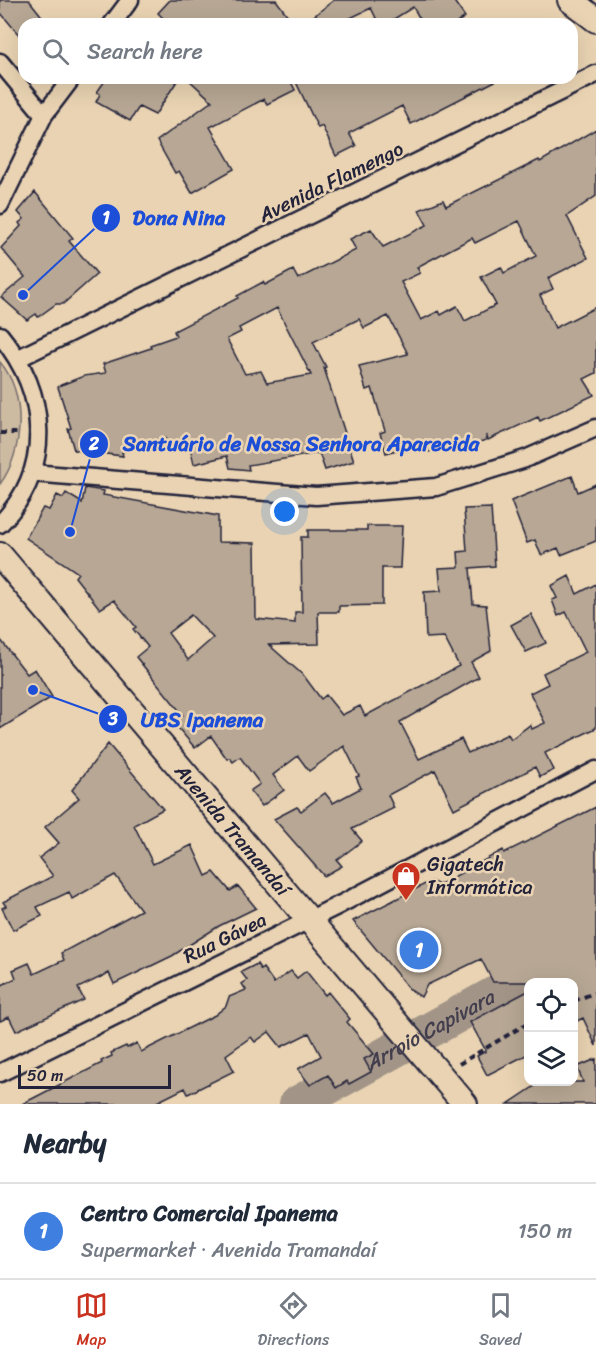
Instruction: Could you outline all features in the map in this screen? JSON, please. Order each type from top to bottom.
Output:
[{"type":"main road","points":[[570,0],[596,20]]},
{"type":"main road","name":"Avenida Tramandaí","points":[[0,555],[465,1104]]},
{"type":"street","points":[[116,18],[130,0]]},
{"type":"street","points":[[0,62],[18,84]]},
{"type":"street","name":"Avenida Flamengo","points":[[578,83],[596,74]]},
{"type":"street","points":[[18,84],[44,115]]},
{"type":"street","points":[[0,205],[44,115],[67,84]]},
{"type":"street","name":"Avenida Flamengo","points":[[19,358],[576,84]]},
{"type":"street","points":[[0,335],[19,358],[34,394],[39,432],[32,472],[14,509],[0,524]]},
{"type":"street","points":[[32,472],[316,496],[436,487],[525,459],[596,428]]},
{"type":"street","name":"Rua Gávea","points":[[0,1073],[309,920],[596,771]]},
{"type":"path","points":[[578,999],[596,992]]},
{"type":"path","points":[[440,1075],[524,1025]]},
{"type":"shaded area","points":[[0,362],[15,390],[19,423],[14,456],[0,484]]},
{"type":"building","points":[[0,0],[29,0],[43,18],[18,18],[18,34],[0,12]]},
{"type":"building","points":[[170,0],[276,0],[290,18],[163,18],[158,13]]},
{"type":"building","points":[[334,0],[453,0],[465,17],[419,18],[413,7],[396,18],[376,18],[371,8],[350,18],[312,18]]},
{"type":"building","points":[[103,84],[175,84],[155,115],[139,107],[130,121],[96,102],[100,94],[97,92]]},
{"type":"building","points":[[194,84],[292,84],[295,90],[267,104],[264,99],[210,127],[234,169],[192,193],[179,171],[175,173],[157,141],[212,101]]},
{"type":"building","points":[[297,84],[489,84],[411,124],[402,106],[349,133],[356,146],[336,156],[322,126],[318,128]]},
{"type":"building","points":[[596,129],[596,196],[567,216],[588,258],[548,278],[553,289],[540,295],[555,328],[596,307],[596,373],[584,379],[594,395],[540,421],[538,417],[488,440],[486,435],[486,440],[461,448],[459,443],[428,452],[424,442],[386,453],[380,433],[385,431],[372,388],[366,390],[359,366],[408,354],[388,316],[364,328],[359,319],[313,342],[326,367],[324,368],[354,461],[325,470],[319,453],[248,465],[249,470],[230,468],[227,456],[194,464],[190,447],[186,448],[184,441],[167,445],[165,437],[122,452],[123,456],[74,450],[68,429],[71,428],[58,387],[61,385],[84,376],[106,373],[103,364],[151,348],[150,345],[176,336],[174,331],[238,298],[237,296],[263,282],[265,285],[293,270],[298,279],[356,250],[350,239],[371,229],[383,247],[427,225],[419,210],[443,200],[446,206],[539,160],[540,162]],"holes":[[[519,221],[536,256],[504,273],[501,267],[481,277],[496,305],[465,321],[457,306],[441,315],[439,311],[421,320],[401,282],[420,273],[417,267],[472,238],[475,243]],[[277,308],[311,375],[267,383],[261,371],[245,374],[227,339],[241,332],[239,328]]]},
{"type":"building","points":[[35,192],[73,238],[69,241],[97,274],[63,304],[56,304],[38,317],[36,314],[27,320],[1,297],[25,277],[1,248],[21,226],[19,223],[24,219],[18,212]]},
{"type":"building","points":[[572,476],[578,492],[596,484],[596,541],[561,555],[558,548],[541,555],[535,540],[527,543],[511,501]]},
{"type":"building","points":[[85,488],[104,491],[103,495],[218,516],[218,542],[255,543],[256,619],[295,623],[295,612],[302,612],[301,537],[308,537],[308,530],[367,530],[367,526],[402,526],[400,568],[382,568],[382,605],[339,606],[339,612],[318,612],[319,644],[269,645],[304,676],[321,699],[326,695],[342,715],[360,706],[365,716],[459,666],[444,637],[426,638],[424,592],[441,591],[439,568],[459,567],[458,552],[467,551],[464,509],[491,508],[495,566],[470,568],[473,604],[486,605],[491,651],[471,662],[479,677],[400,722],[419,759],[461,739],[468,753],[508,734],[511,739],[530,725],[532,729],[545,723],[530,693],[548,684],[543,673],[586,652],[566,612],[558,616],[552,600],[557,598],[551,586],[569,576],[577,594],[596,584],[596,728],[545,753],[554,770],[540,777],[535,767],[454,809],[435,770],[388,795],[394,808],[352,829],[362,841],[337,860],[342,866],[324,876],[274,819],[297,807],[301,811],[325,793],[333,803],[361,788],[356,777],[359,776],[344,746],[309,771],[298,756],[273,775],[284,790],[262,806],[250,791],[260,784],[240,757],[233,762],[230,758],[227,759],[211,736],[195,748],[173,722],[183,715],[136,657],[148,647],[133,629],[136,627],[114,600],[100,609],[75,577],[78,573],[26,538],[43,508],[49,510],[57,495],[63,498],[66,493],[82,503]],"holes":[[[191,615],[213,638],[188,660],[168,633]]]},
{"type":"building","points":[[531,614],[546,643],[526,652],[511,625]]},
{"type":"building","points":[[0,639],[27,674],[35,669],[52,697],[0,729]]},
{"type":"building","points":[[108,744],[163,809],[134,825],[153,864],[192,845],[206,876],[214,872],[230,891],[238,886],[256,908],[219,926],[172,956],[114,984],[109,973],[78,988],[84,1000],[16,1031],[9,1017],[0,1021],[0,986],[16,978],[13,970],[29,963],[34,974],[64,960],[61,953],[141,910],[115,875],[72,899],[69,892],[37,907],[42,916],[13,930],[2,908],[6,906],[3,902],[53,876],[39,858],[59,843],[45,827],[79,798],[72,790]]},
{"type":"building","points":[[596,807],[596,1046],[583,1018],[578,1020],[578,978],[524,978],[524,982],[493,982],[481,959],[427,985],[421,997],[410,990],[353,921],[431,881],[439,885],[503,850],[504,853]]},
{"type":"building","points":[[257,964],[261,970],[263,968],[274,983],[291,971],[297,978],[306,971],[325,995],[328,992],[350,1019],[347,1022],[374,1054],[364,1059],[371,1072],[336,1088],[328,1075],[310,1085],[298,1069],[321,1056],[309,1033],[281,1047],[269,1032],[255,1042],[251,1037],[226,1055],[234,1071],[188,1094],[185,1088],[153,1104],[22,1104],[102,1063],[101,1061],[112,1056],[111,1053],[126,1046],[127,1048],[137,1043],[141,1052],[215,1015],[226,1006],[229,997],[246,990],[242,984],[247,980],[241,972]]},
{"type":"building","points":[[524,993],[524,1056],[487,1075],[477,1056],[486,1051],[470,1022]]},
{"type":"building","points":[[596,1059],[596,1104],[508,1104],[535,1086],[578,1086],[578,1082],[583,1082],[578,1067]]},
{"type":"waterway","name":"Arroio Capivara","points":[[297,1104],[522,979],[596,946]]},
{"type":"place","name":"Dona Nina","points":[[23,295]]},
{"type":"place","name":"Santuário de Nossa Senhora Aparecida","points":[[70,532]]},
{"type":"place","name":"UBS Ipanema","points":[[33,690]]},
{"type":"place","name":"Gigatech Informática","points":[[406,902]]},
{"type":"place","name":"Centro Comercial Ipanema","points":[[419,950]]}]
